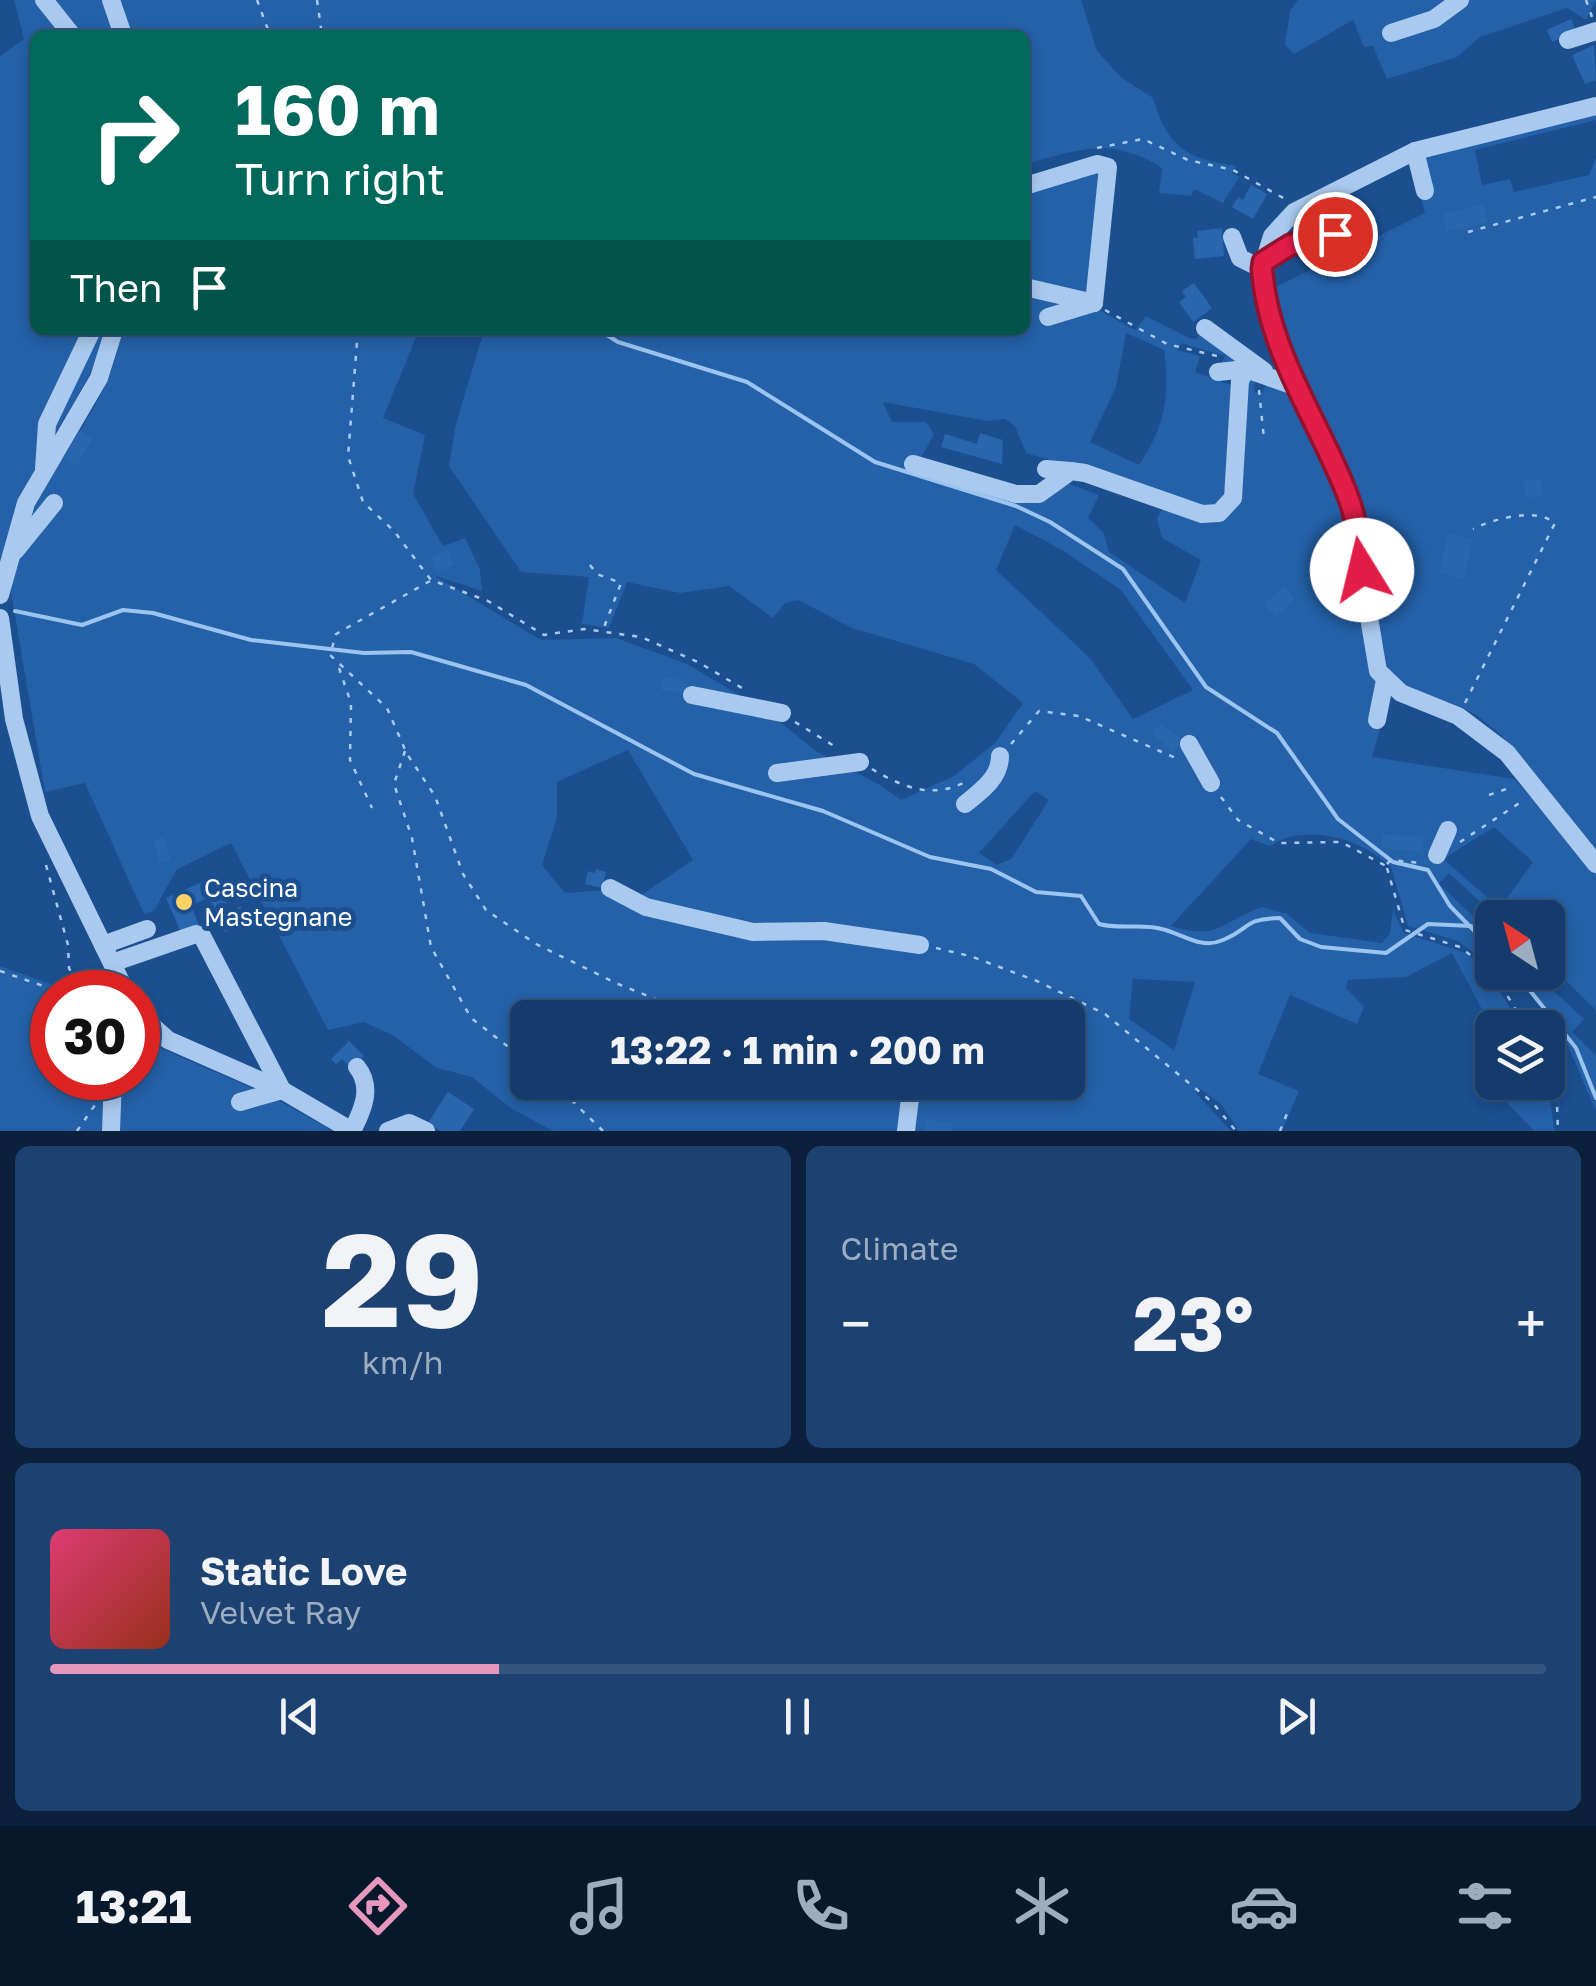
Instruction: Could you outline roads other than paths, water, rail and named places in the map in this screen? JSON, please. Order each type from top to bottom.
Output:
[{"type":"street","points":[[44,0],[68,30]]},
{"type":"street","points":[[112,0],[121,30]]},
{"type":"street","points":[[1391,32],[1434,19],[1460,0]]},
{"type":"street","points":[[1568,40],[1595,25]]},
{"type":"street","points":[[1596,106],[1415,151],[1294,212],[1272,236],[1262,266],[1269,319],[1349,498],[1370,639],[1385,680],[1401,693],[1458,716],[1507,753],[1596,864]]},
{"type":"street","points":[[1415,151],[1426,191]]},
{"type":"street","points":[[1030,184],[1097,164],[1108,167],[1094,303]]},
{"type":"street","points":[[1262,266],[1290,245],[1335,234]]},
{"type":"street","points":[[1232,237],[1240,258],[1262,266]]},
{"type":"street","points":[[1030,288],[1094,303]]},
{"type":"street","points":[[1048,317],[1094,303]]},
{"type":"street","points":[[1205,328],[1262,366],[1266,376]]},
{"type":"street","points":[[44,469],[47,424],[90,335]]},
{"type":"street","points":[[0,595],[26,503],[99,378],[112,335]]},
{"type":"street","points":[[1218,372],[1246,369],[1297,387]]},
{"type":"street","points":[[1046,469],[1071,472],[1202,514],[1219,512],[1234,498],[1240,380],[1246,369]]},
{"type":"street","points":[[913,464],[1016,494],[1039,494],[1071,472]]},
{"type":"street","points":[[8,559],[54,503]]},
{"type":"street","points":[[0,618],[4,681],[40,816],[115,970]]},
{"type":"street","points":[[1377,720],[1385,680]]},
{"type":"street","points":[[692,695],[782,713]]},
{"type":"street","points":[[1186,753],[1210,783]]},
{"type":"street","points":[[965,804],[988,786],[1000,766],[1000,756]]},
{"type":"street","points":[[778,773],[860,762]]},
{"type":"street","points":[[1438,855],[1448,830]]},
{"type":"street","points":[[610,888],[646,907],[753,932],[824,931],[920,945]]},
{"type":"street","points":[[102,945],[146,928]]},
{"type":"street","points":[[112,964],[196,934],[202,936],[282,1090]]},
{"type":"street","points":[[160,1034],[282,1090],[352,1131],[366,1090],[365,1078],[357,1067]]},
{"type":"street","points":[[240,1102],[282,1090]]},
{"type":"street","points":[[111,1100],[112,1131]]},
{"type":"street","points":[[906,1131],[910,1100]]},
{"type":"street","points":[[388,1131],[410,1124],[426,1131]]},
{"type":"waterway","points":[[607,335],[618,342],[747,382],[875,462],[1016,506],[1050,522],[1123,569],[1206,687],[1277,733],[1338,819],[1393,862],[1428,870],[1450,906],[1475,932]]},
{"type":"waterway","points":[[15,611],[82,625],[123,610],[153,613],[251,640],[364,653],[411,652],[526,685],[694,774],[823,811],[930,857],[991,869],[1036,892],[1081,896],[1099,924],[1154,927],[1215,943],[1253,922],[1280,918],[1300,939],[1321,947],[1386,953],[1428,924],[1471,926]]},
{"type":"waterway","points":[[1529,990],[1576,1048],[1596,1098]]},
{"type":"place","name":"Cascina Mastegnane","points":[[184,902]]}]
